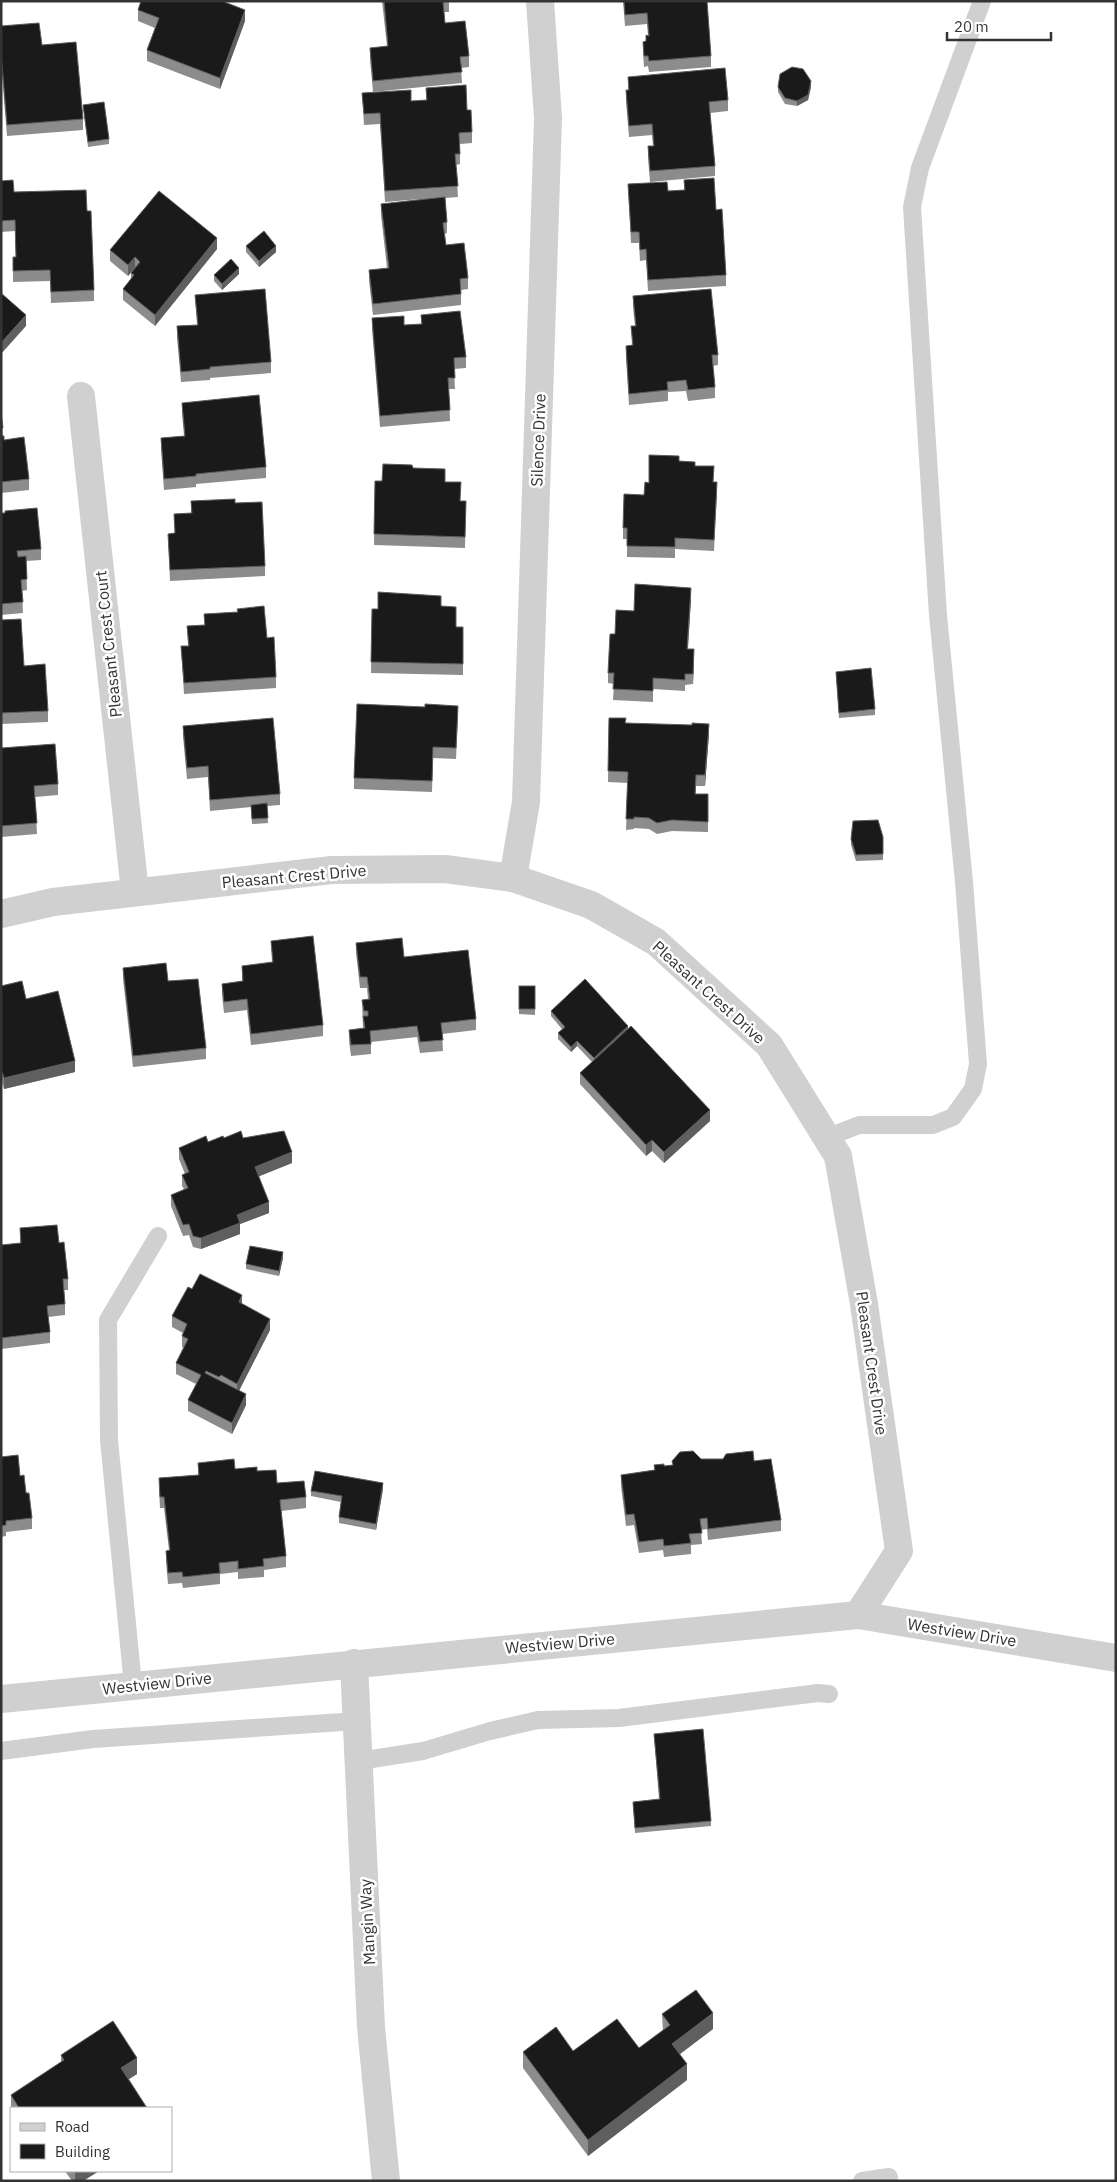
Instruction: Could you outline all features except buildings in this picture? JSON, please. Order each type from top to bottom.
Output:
[{"type":"street","name":"Silence Drive","points":[[512,878],[526,802],[547,157],[548,118],[540,1]]},
{"type":"street","name":"Pleasant Crest Court","points":[[81,396],[134,892]]},
{"type":"street","name":"Pleasant Crest Drive","points":[[1,914],[53,902],[332,870],[445,869],[512,878],[591,905],[656,942],[769,1045],[838,1156],[863,1295],[899,1551],[858,1615]]},
{"type":"street","name":"Westview Drive","points":[[1,1699],[858,1615],[1116,1658]]},
{"type":"street","name":"Mangin Way","points":[[354,1663],[371,2027],[386,2181]]},
{"type":"lane","points":[[826,1138],[859,1125],[933,1125],[953,1118],[972,1089],[978,1064],[963,872],[938,615],[912,206],[920,168],[982,1]]},
{"type":"lane","points":[[133,1685],[109,1440],[108,1320],[158,1236]]},
{"type":"lane","points":[[359,1761],[423,1751],[490,1731],[538,1720],[619,1718],[818,1693],[829,1694]]},
{"type":"lane","points":[[1,1751],[93,1739],[357,1721]]},
{"type":"lane","points":[[862,2181],[889,2177]]}]
